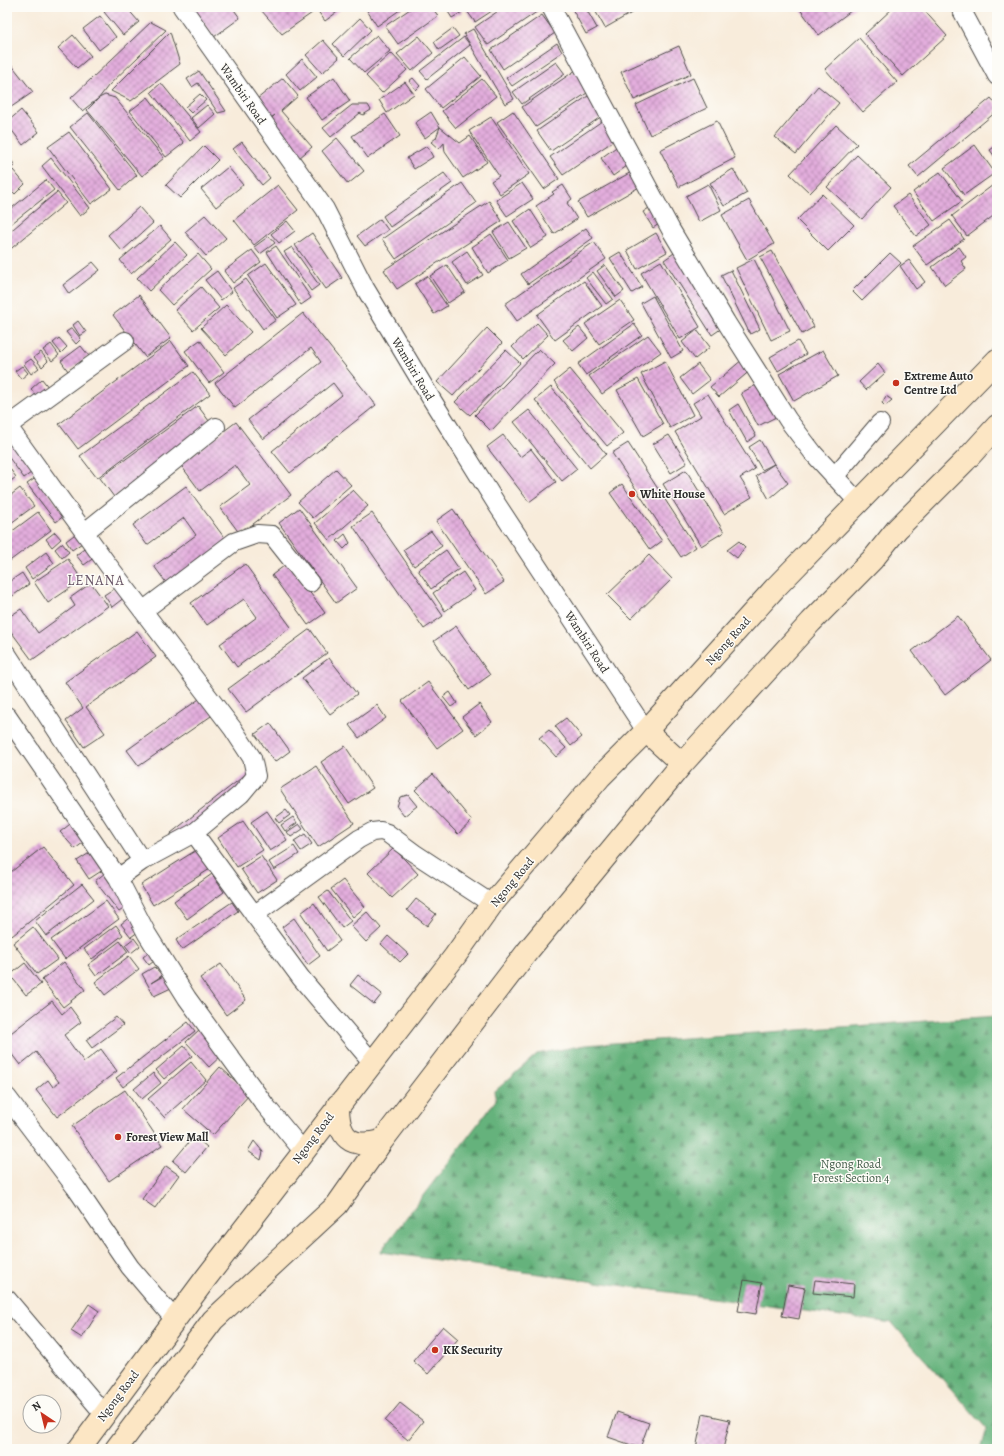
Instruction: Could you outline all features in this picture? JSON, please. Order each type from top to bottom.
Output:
[{"type":"main road","name":"Ngong Road","points":[[80,1449],[104,1414],[175,1320],[338,1105],[455,956],[492,904],[600,777],[646,731],[775,588],[997,360]]},
{"type":"main road","points":[[116,1449],[213,1320],[337,1205],[382,1141],[527,952],[682,764],[811,622],[873,559],[897,529],[965,461],[997,426]]},
{"type":"main road","points":[[646,731],[682,764]]},
{"type":"main road","points":[[338,1105],[338,1121],[347,1137],[356,1143],[367,1145],[382,1141]]},
{"type":"street","name":"Wambiri Road","points":[[182,7],[325,209],[365,288],[432,400],[496,503],[646,731]]},
{"type":"street","points":[[551,7],[671,230],[722,316],[788,420],[834,477],[858,503]]},
{"type":"street","points":[[960,7],[997,76]]},
{"type":"street","points":[[118,878],[142,861],[194,833],[241,794],[256,776],[252,758],[233,729],[85,532],[7,425],[125,341]]},
{"type":"street","points":[[834,477],[880,423]]},
{"type":"street","points":[[85,532],[216,427]]},
{"type":"street","points":[[144,610],[234,542],[258,534],[272,536],[310,583]]},
{"type":"street","points":[[7,654],[142,861]]},
{"type":"street","points":[[7,716],[118,878],[147,934],[187,998],[265,1105],[303,1151]]},
{"type":"street","points":[[254,915],[359,839],[372,832],[381,831],[387,833],[414,853],[492,904]]},
{"type":"street","points":[[194,833],[306,983],[372,1062]]},
{"type":"street","points":[[7,1097],[76,1188],[130,1267],[175,1320]]},
{"type":"street","points":[[7,1299],[104,1414]]},
{"type":"green space","name":"Ngong Road Forest Section 4","points":[[997,1016],[997,1449],[981,1449],[987,1429],[892,1323],[380,1252],[496,1100],[494,1092],[537,1054],[585,1045]]},
{"type":"building","points":[[110,7],[126,7],[139,22],[123,35],[104,12]]},
{"type":"building","points":[[191,7],[232,7],[240,18],[214,37]]},
{"type":"building","points":[[264,7],[308,7],[312,13],[282,34],[261,10]]},
{"type":"building","points":[[321,7],[344,7],[325,21],[317,10]]},
{"type":"building","points":[[369,7],[404,7],[377,26],[366,9]]},
{"type":"building","points":[[413,7],[432,7],[438,16],[398,44],[385,26]]},
{"type":"building","points":[[445,7],[459,7],[462,12],[452,18]]},
{"type":"building","points":[[464,7],[498,7],[475,22]]},
{"type":"building","points":[[504,7],[544,7],[488,45],[475,27]]},
{"type":"building","points":[[571,7],[585,7],[597,28],[586,34]]},
{"type":"building","points":[[593,7],[642,7],[605,28]]},
{"type":"building","points":[[856,7],[819,35],[799,8]]},
{"type":"building","points":[[894,7],[921,7],[947,36],[903,76],[865,34]]},
{"type":"building","points":[[542,15],[555,33],[503,69],[491,50]]},
{"type":"building","points":[[100,16],[116,37],[99,50],[83,29]]},
{"type":"building","points":[[360,18],[371,30],[344,56],[333,44]]},
{"type":"building","points":[[151,22],[166,30],[108,86],[99,98],[82,111],[71,98]]},
{"type":"building","points":[[453,28],[459,36],[439,50],[434,42]]},
{"type":"building","points":[[473,29],[514,99],[505,104],[464,34]]},
{"type":"building","points":[[170,32],[180,64],[131,101],[111,91]]},
{"type":"building","points":[[73,35],[91,56],[77,68],[58,48]]},
{"type":"building","points":[[377,35],[390,51],[364,73],[350,58]]},
{"type":"building","points":[[419,36],[433,53],[412,71],[397,54]]},
{"type":"building","points":[[464,37],[470,45],[427,79],[420,71]]},
{"type":"building","points":[[859,38],[897,82],[863,112],[825,69]]},
{"type":"building","points":[[323,40],[339,58],[322,73],[306,55]]},
{"type":"building","points":[[557,43],[562,52],[512,86],[506,78]]},
{"type":"building","points":[[679,46],[691,74],[634,100],[621,72]]},
{"type":"building","points":[[391,53],[407,70],[382,93],[366,76]]},
{"type":"building","points":[[465,57],[481,76],[441,108],[426,89]]},
{"type":"building","points":[[7,59],[33,92],[7,110]]},
{"type":"building","points":[[302,59],[317,77],[300,91],[286,74]]},
{"type":"building","points":[[556,62],[565,74],[522,104],[513,92]]},
{"type":"building","points":[[576,70],[590,91],[536,127],[522,107]]},
{"type":"building","points":[[199,71],[226,111],[218,113],[198,83],[192,87],[187,79]]},
{"type":"building","points":[[334,77],[350,101],[322,120],[306,97]]},
{"type":"building","points":[[283,78],[298,96],[281,111],[312,147],[299,158],[268,121],[275,115],[271,118],[256,100]]},
{"type":"building","points":[[413,78],[420,86],[416,90],[409,81]]},
{"type":"building","points":[[693,78],[707,108],[650,135],[636,105]]},
{"type":"building","points":[[482,79],[496,96],[456,128],[442,111]]},
{"type":"building","points":[[405,82],[414,94],[387,113],[379,100]]},
{"type":"building","points":[[161,83],[201,132],[190,141],[151,92]]},
{"type":"building","points":[[818,86],[839,103],[796,154],[775,137]]},
{"type":"building","points":[[200,94],[206,100],[191,113],[185,107]]},
{"type":"building","points":[[105,95],[115,98],[164,158],[142,176],[87,110],[99,98]]},
{"type":"building","points":[[588,96],[602,116],[551,151],[537,131]]},
{"type":"building","points":[[148,97],[184,143],[166,157],[130,111]]},
{"type":"building","points":[[991,98],[997,105],[997,111],[918,177],[909,166]]},
{"type":"building","points":[[207,105],[215,114],[199,128],[191,118]]},
{"type":"building","points":[[352,105],[368,105],[371,110],[363,115],[360,113],[331,137],[323,128]]},
{"type":"building","points":[[21,110],[39,132],[23,145],[7,124],[7,122]]},
{"type":"building","points":[[513,111],[559,179],[544,189],[497,122]]},
{"type":"building","points":[[431,112],[440,127],[425,138],[415,123]]},
{"type":"building","points":[[88,113],[137,175],[120,190],[70,127]]},
{"type":"building","points":[[385,114],[400,136],[368,158],[352,136]]},
{"type":"building","points":[[491,117],[529,174],[500,194],[491,181],[499,176],[469,131]]},
{"type":"building","points":[[602,121],[615,140],[563,175],[550,157]]},
{"type":"building","points":[[717,121],[735,158],[679,187],[660,150]]},
{"type":"building","points":[[836,125],[857,144],[810,193],[790,174]]},
{"type":"building","points":[[440,127],[460,143],[470,136],[487,162],[463,178],[445,152],[444,143],[439,149],[431,142],[436,138]]},
{"type":"building","points":[[69,132],[112,189],[91,204],[48,147]]},
{"type":"building","points":[[337,138],[364,171],[348,184],[322,151]]},
{"type":"building","points":[[242,142],[270,178],[262,185],[233,149]]},
{"type":"building","points":[[619,145],[631,163],[613,176],[601,158]]},
{"type":"building","points":[[975,145],[995,173],[964,195],[944,168]]},
{"type":"building","points":[[997,145],[997,160],[990,150]]},
{"type":"building","points":[[204,146],[218,160],[180,198],[166,185]]},
{"type":"building","points":[[427,146],[433,157],[414,169],[407,158]]},
{"type":"building","points":[[857,155],[891,187],[862,219],[827,187]]},
{"type":"building","points":[[7,156],[15,165],[7,172]]},
{"type":"building","points":[[51,158],[90,208],[80,216],[42,166]]},
{"type":"building","points":[[228,167],[243,185],[216,207],[201,189]]},
{"type":"building","points":[[733,169],[747,193],[724,206],[710,183]]},
{"type":"building","points":[[13,170],[25,184],[15,194],[7,186],[7,176]]},
{"type":"building","points":[[633,171],[641,186],[587,217],[578,202]]},
{"type":"building","points":[[940,172],[962,201],[934,221],[913,192]]},
{"type":"building","points":[[444,173],[452,183],[390,227],[383,216]]},
{"type":"building","points":[[46,180],[54,190],[7,227],[7,212]]},
{"type":"building","points":[[997,182],[997,213],[967,236],[952,216]]},
{"type":"building","points":[[462,183],[476,203],[396,259],[382,239]]},
{"type":"building","points":[[522,183],[533,199],[507,216],[496,200]]},
{"type":"building","points":[[708,184],[721,210],[699,222],[686,196]]},
{"type":"building","points":[[278,185],[298,210],[254,245],[234,220]]},
{"type":"building","points":[[563,185],[572,199],[567,203],[577,219],[554,234],[536,206],[554,194],[552,192]]},
{"type":"building","points":[[57,192],[66,203],[7,252],[7,234]]},
{"type":"building","points":[[822,194],[854,225],[828,251],[797,220]]},
{"type":"building","points":[[908,195],[931,225],[916,236],[893,206]]},
{"type":"building","points":[[749,200],[774,244],[747,260],[722,215]]},
{"type":"building","points":[[489,201],[502,221],[397,289],[384,270]]},
{"type":"building","points":[[652,206],[662,222],[653,228],[643,212]]},
{"type":"building","points":[[139,207],[153,223],[122,251],[108,235]]},
{"type":"building","points":[[530,209],[548,237],[531,248],[513,221]]},
{"type":"building","points":[[205,215],[226,238],[206,256],[185,232]]},
{"type":"building","points":[[380,219],[388,230],[365,246],[357,236]]},
{"type":"building","points":[[950,220],[964,239],[927,265],[913,246]]},
{"type":"building","points":[[287,221],[295,231],[279,243],[271,234]]},
{"type":"building","points":[[509,222],[526,248],[509,258],[493,232]]},
{"type":"building","points":[[160,226],[171,239],[131,274],[120,260]]},
{"type":"building","points":[[586,228],[593,238],[528,284],[521,274]]},
{"type":"building","points":[[312,233],[342,278],[326,289],[295,245]]},
{"type":"building","points":[[656,233],[667,252],[637,269],[627,250]]},
{"type":"building","points":[[491,234],[508,260],[488,273],[472,247]]},
{"type":"building","points":[[269,236],[275,243],[260,254],[254,247]]},
{"type":"building","points":[[175,242],[187,255],[149,291],[137,278]]},
{"type":"building","points":[[594,242],[606,259],[517,321],[505,304]]},
{"type":"building","points":[[276,246],[311,298],[301,305],[267,252]]},
{"type":"building","points":[[292,247],[319,285],[311,291],[284,252]]},
{"type":"building","points":[[959,247],[966,257],[961,261],[966,269],[945,285],[932,267]]},
{"type":"building","points":[[252,250],[261,262],[233,283],[224,271]]},
{"type":"building","points":[[467,251],[483,275],[467,285],[452,262]]},
{"type":"building","points":[[677,251],[725,326],[712,335],[664,260]]},
{"type":"building","points":[[772,251],[814,327],[802,334],[760,257]]},
{"type":"building","points":[[620,252],[642,287],[632,293],[610,258]]},
{"type":"building","points":[[890,253],[901,263],[862,301],[852,291]]},
{"type":"building","points":[[198,254],[211,269],[172,305],[158,290]]},
{"type":"building","points":[[754,259],[790,331],[771,340],[736,268]]},
{"type":"building","points":[[909,260],[925,282],[916,289],[900,266]]},
{"type":"building","points":[[661,261],[700,327],[680,339],[641,273]]},
{"type":"building","points":[[93,262],[100,270],[69,294],[63,285]]},
{"type":"building","points":[[266,263],[296,305],[277,318],[248,276]]},
{"type":"building","points":[[447,265],[465,292],[448,303],[430,276]]},
{"type":"building","points":[[605,265],[624,291],[616,297],[597,271]]},
{"type":"building","points":[[731,270],[760,329],[750,334],[721,275]]},
{"type":"building","points":[[217,271],[232,292],[221,300],[205,280]]},
{"type":"building","points":[[593,272],[613,299],[606,304],[586,278]]},
{"type":"building","points":[[427,276],[447,306],[434,314],[415,284]]},
{"type":"building","points":[[246,279],[276,320],[263,329],[233,288]]},
{"type":"building","points":[[584,281],[602,306],[555,340],[537,315]]},
{"type":"building","points":[[201,287],[219,308],[193,330],[175,310]]},
{"type":"building","points":[[139,295],[171,338],[145,357],[113,315]]},
{"type":"building","points":[[653,296],[683,351],[671,358],[641,303]]},
{"type":"building","points":[[620,300],[634,320],[599,344],[585,324]]},
{"type":"building","points":[[226,305],[251,332],[226,355],[201,328]]},
{"type":"building","points":[[303,313],[376,405],[290,473],[272,451],[342,395],[333,383],[263,439],[248,420],[321,362],[311,348],[235,408],[215,383]]},
{"type":"building","points":[[78,321],[86,332],[80,336],[73,325]]},
{"type":"building","points":[[537,323],[548,335],[523,359],[512,347]]},
{"type":"building","points":[[634,324],[642,335],[586,375],[578,364]]},
{"type":"building","points":[[579,327],[588,338],[573,351],[563,340]]},
{"type":"building","points":[[72,328],[81,339],[76,344],[66,332]]},
{"type":"building","points":[[487,328],[502,343],[453,396],[437,382]]},
{"type":"building","points":[[697,330],[710,347],[695,359],[682,342]]},
{"type":"building","points":[[648,335],[661,352],[602,394],[589,376]]},
{"type":"building","points":[[59,338],[67,347],[61,353],[53,343]]},
{"type":"building","points":[[200,340],[224,372],[209,383],[185,351]]},
{"type":"building","points":[[171,341],[189,366],[78,449],[59,424]]},
{"type":"building","points":[[798,341],[806,354],[778,371],[770,357]]},
{"type":"building","points":[[51,344],[59,355],[52,361],[43,350]]},
{"type":"building","points":[[81,346],[89,356],[68,371],[61,361]]},
{"type":"building","points":[[539,349],[555,364],[491,431],[475,415]]},
{"type":"building","points":[[506,350],[520,363],[470,415],[455,402]]},
{"type":"building","points":[[823,350],[838,376],[794,401],[779,374]]},
{"type":"building","points":[[41,352],[48,361],[42,367],[34,357]]},
{"type":"building","points":[[31,359],[39,368],[31,374],[24,364]]},
{"type":"building","points":[[743,359],[752,369],[719,397],[710,387]]},
{"type":"building","points":[[665,361],[693,415],[670,428],[641,374]]},
{"type":"building","points":[[698,364],[710,380],[692,394],[680,378]]},
{"type":"building","points":[[878,364],[885,373],[866,390],[859,382]]},
{"type":"building","points":[[22,366],[28,373],[21,379],[15,371]]},
{"type":"building","points":[[570,369],[623,433],[607,446],[554,382]]},
{"type":"building","points":[[193,372],[210,394],[97,478],[80,456]]},
{"type":"building","points":[[42,379],[52,392],[40,401],[31,389]]},
{"type":"building","points":[[638,379],[663,424],[643,436],[617,390]]},
{"type":"building","points":[[760,383],[778,416],[758,426],[741,393]]},
{"type":"building","points":[[551,387],[606,454],[590,468],[535,400]]},
{"type":"building","points":[[708,394],[755,469],[740,478],[752,497],[724,514],[675,432],[701,416],[693,403]]},
{"type":"building","points":[[886,396],[892,400],[885,406],[882,403]]},
{"type":"building","points":[[738,404],[756,436],[747,442],[729,410]]},
{"type":"building","points":[[198,406],[212,425],[114,497],[100,478]]},
{"type":"building","points":[[529,410],[577,469],[562,481],[514,422]]},
{"type":"building","points":[[236,422],[291,495],[240,534],[220,507],[250,485],[235,465],[200,491],[180,464]]},
{"type":"building","points":[[7,433],[35,470],[24,478],[7,455]]},
{"type":"building","points":[[503,435],[520,457],[531,449],[556,482],[529,502],[487,447]]},
{"type":"building","points":[[669,435],[687,463],[671,473],[653,444]]},
{"type":"building","points":[[760,440],[774,464],[762,470],[749,447]]},
{"type":"building","points":[[628,443],[696,547],[681,557],[612,453]]},
{"type":"building","points":[[774,464],[788,483],[769,499],[756,476]]},
{"type":"building","points":[[7,465],[16,477],[7,484]]},
{"type":"building","points":[[336,469],[351,485],[313,518],[298,502]]},
{"type":"building","points":[[686,470],[724,532],[701,546],[663,484]]},
{"type":"building","points":[[37,477],[65,515],[56,522],[27,484]]},
{"type":"building","points":[[622,484],[662,541],[650,550],[610,493]]},
{"type":"building","points":[[186,486],[229,544],[170,588],[154,566],[196,535],[184,518],[147,545],[133,525]]},
{"type":"building","points":[[20,488],[34,506],[7,526],[7,498]]},
{"type":"building","points":[[353,490],[368,506],[329,540],[315,523]]},
{"type":"building","points":[[299,508],[357,588],[336,603],[279,523]]},
{"type":"building","points":[[453,509],[504,582],[486,594],[436,521]]},
{"type":"building","points":[[38,512],[51,530],[7,563],[7,535]]},
{"type":"building","points":[[372,513],[443,616],[424,629],[353,526]]},
{"type":"building","points":[[431,531],[442,546],[414,566],[403,550]]},
{"type":"building","points":[[55,532],[61,539],[52,547],[46,539]]},
{"type":"building","points":[[78,532],[85,541],[72,550],[66,541]]},
{"type":"building","points":[[345,534],[350,543],[344,549],[337,541]]},
{"type":"building","points":[[739,541],[745,547],[737,558],[727,550]]},
{"type":"building","points":[[62,543],[69,552],[62,558],[55,549]]},
{"type":"building","points":[[87,547],[95,557],[84,565],[76,555]]},
{"type":"building","points":[[446,550],[459,569],[431,589],[418,570]]},
{"type":"building","points":[[46,552],[54,563],[32,579],[25,568]]},
{"type":"building","points":[[649,555],[672,579],[631,619],[607,595]]},
{"type":"building","points":[[68,559],[82,580],[48,603],[34,582]]},
{"type":"building","points":[[288,563],[325,613],[308,625],[272,575]]},
{"type":"building","points":[[245,564],[291,627],[237,667],[220,644],[257,617],[244,599],[207,625],[191,603]]},
{"type":"building","points":[[463,572],[475,590],[445,611],[433,593]]},
{"type":"building","points":[[22,573],[29,584],[7,600],[7,583]]},
{"type":"building","points":[[91,583],[108,606],[32,660],[7,626],[7,618],[21,609],[38,633],[75,606],[70,598]]},
{"type":"building","points":[[118,586],[125,597],[112,607],[104,595]]},
{"type":"building","points":[[958,616],[991,660],[945,695],[912,651]]},
{"type":"building","points":[[456,626],[490,675],[469,690],[434,641]]},
{"type":"building","points":[[310,629],[327,653],[246,712],[228,689]]},
{"type":"building","points":[[137,631],[156,657],[86,707],[105,733],[84,747],[66,721],[83,708],[65,682]]},
{"type":"building","points":[[329,658],[357,694],[330,714],[302,678]]},
{"type":"building","points":[[428,682],[463,729],[437,748],[402,701]]},
{"type":"building","points":[[450,692],[457,703],[451,707],[443,697]]},
{"type":"building","points":[[202,697],[214,714],[139,766],[127,750]]},
{"type":"building","points":[[479,704],[492,722],[476,735],[462,717]]},
{"type":"building","points":[[377,705],[386,718],[359,738],[349,725]]},
{"type":"building","points":[[566,718],[582,737],[571,746],[555,726]]},
{"type":"building","points":[[270,723],[290,751],[275,762],[255,734]]},
{"type":"building","points":[[549,730],[566,748],[556,757],[539,738]]},
{"type":"building","points":[[345,746],[373,788],[349,804],[321,762]]},
{"type":"building","points":[[316,766],[354,823],[318,847],[280,789]]},
{"type":"building","points":[[249,772],[261,786],[183,847],[171,833]]},
{"type":"building","points":[[433,774],[472,821],[458,834],[415,790]]},
{"type":"building","points":[[408,795],[417,806],[404,816],[397,807],[400,797]]},
{"type":"building","points":[[286,810],[290,815],[279,823],[275,818]]},
{"type":"building","points":[[267,811],[287,840],[270,851],[251,822]]},
{"type":"building","points":[[293,817],[297,823],[285,831],[281,825]]},
{"type":"building","points":[[74,821],[89,838],[75,849],[60,832]]},
{"type":"building","points":[[243,821],[263,850],[237,867],[218,838]]},
{"type":"building","points":[[299,824],[303,829],[291,837],[287,832]]},
{"type":"building","points":[[305,834],[312,844],[301,851],[294,841]]},
{"type":"building","points":[[294,846],[299,854],[274,870],[269,862]]},
{"type":"building","points":[[43,847],[74,885],[12,936],[7,930],[7,875]]},
{"type":"building","points":[[394,848],[418,874],[392,898],[368,873]]},
{"type":"building","points":[[198,849],[210,869],[153,905],[141,885]]},
{"type":"building","points":[[94,850],[106,868],[89,879],[77,861]]},
{"type":"building","points":[[261,856],[277,880],[257,893],[241,869]]},
{"type":"building","points":[[105,873],[129,905],[119,912],[95,881]]},
{"type":"building","points":[[212,874],[224,892],[187,919],[174,901]]},
{"type":"building","points":[[343,880],[365,907],[353,917],[331,889]]},
{"type":"building","points":[[82,884],[94,899],[46,936],[35,921]]},
{"type":"building","points":[[328,891],[351,921],[342,928],[319,897]]},
{"type":"building","points":[[416,899],[436,914],[427,926],[407,910]]},
{"type":"building","points":[[106,901],[119,919],[65,959],[51,940]]},
{"type":"building","points":[[232,902],[238,911],[182,950],[176,940]]},
{"type":"building","points":[[314,903],[340,941],[327,951],[301,913]]},
{"type":"building","points":[[367,912],[381,928],[366,942],[351,926]]},
{"type":"building","points":[[131,916],[142,929],[131,937],[121,924]]},
{"type":"building","points":[[294,918],[320,956],[308,965],[282,927]]},
{"type":"building","points":[[116,925],[123,935],[92,959],[84,949]]},
{"type":"building","points":[[33,927],[58,959],[37,974],[13,943]]},
{"type":"building","points":[[388,936],[408,954],[400,962],[381,944]]},
{"type":"building","points":[[134,938],[140,946],[131,953],[125,945]]},
{"type":"building","points":[[120,941],[128,952],[96,976],[88,965]]},
{"type":"building","points":[[153,949],[159,957],[149,965],[143,957]]},
{"type":"building","points":[[129,956],[139,969],[105,995],[95,982]]},
{"type":"building","points":[[64,962],[85,990],[63,1007],[42,980]]},
{"type":"building","points":[[25,963],[41,984],[26,995],[10,975]]},
{"type":"building","points":[[221,964],[246,1000],[226,1015],[200,978]]},
{"type":"building","points":[[154,967],[163,975],[151,983],[165,975],[171,988],[154,996],[142,974]]},
{"type":"building","points":[[358,975],[382,994],[374,1004],[350,985]]},
{"type":"building","points":[[52,1001],[62,1014],[70,1007],[81,1022],[64,1035],[84,1062],[101,1049],[117,1071],[57,1117],[36,1090],[48,1080],[53,1087],[59,1082],[36,1052],[20,1065],[7,1048],[7,1036]]},
{"type":"building","points":[[116,1017],[123,1025],[92,1048],[86,1040]]},
{"type":"building","points":[[188,1022],[195,1031],[123,1087],[116,1078]]},
{"type":"building","points":[[200,1029],[223,1054],[209,1067],[186,1042]]},
{"type":"building","points":[[184,1046],[192,1056],[164,1079],[156,1070]]},
{"type":"building","points":[[191,1062],[206,1080],[164,1117],[148,1099]]},
{"type":"building","points":[[220,1067],[250,1094],[213,1135],[183,1109]]},
{"type":"building","points":[[153,1073],[161,1083],[142,1099],[134,1089]]},
{"type":"building","name":"Forest View Mall","points":[[125,1090],[162,1145],[109,1181],[72,1126]]},
{"type":"building","points":[[194,1136],[207,1147],[186,1172],[173,1161]]},
{"type":"building","points":[[254,1141],[263,1152],[261,1160],[248,1151]]},
{"type":"building","points":[[166,1166],[179,1175],[155,1208],[142,1199]]},
{"type":"building","points":[[744,1280],[762,1283],[756,1314],[738,1311]]},
{"type":"building","points":[[815,1280],[854,1284],[853,1297],[813,1293]]},
{"type":"building","points":[[788,1285],[805,1288],[799,1319],[782,1316]]},
{"type":"building","points":[[89,1304],[99,1311],[82,1338],[71,1331]]},
{"type":"building","name":"KK Security","points":[[443,1326],[458,1339],[428,1374],[413,1361]]},
{"type":"building","points":[[400,1403],[423,1421],[408,1440],[385,1421]]},
{"type":"building","points":[[617,1412],[649,1423],[640,1448],[608,1437]]},
{"type":"building","points":[[703,1414],[730,1420],[723,1449],[696,1449]]},
{"type":"place","name":"Extreme Auto Centre Ltd","points":[[896,383]]},
{"type":"place","name":"White House","points":[[632,494]]},
{"type":"place","name":"Forest View Mall","points":[[118,1137]]},
{"type":"place","name":"KK Security","points":[[435,1350]]},
{"type":"district","name":"LENANA","points":[[96,580]]}]
